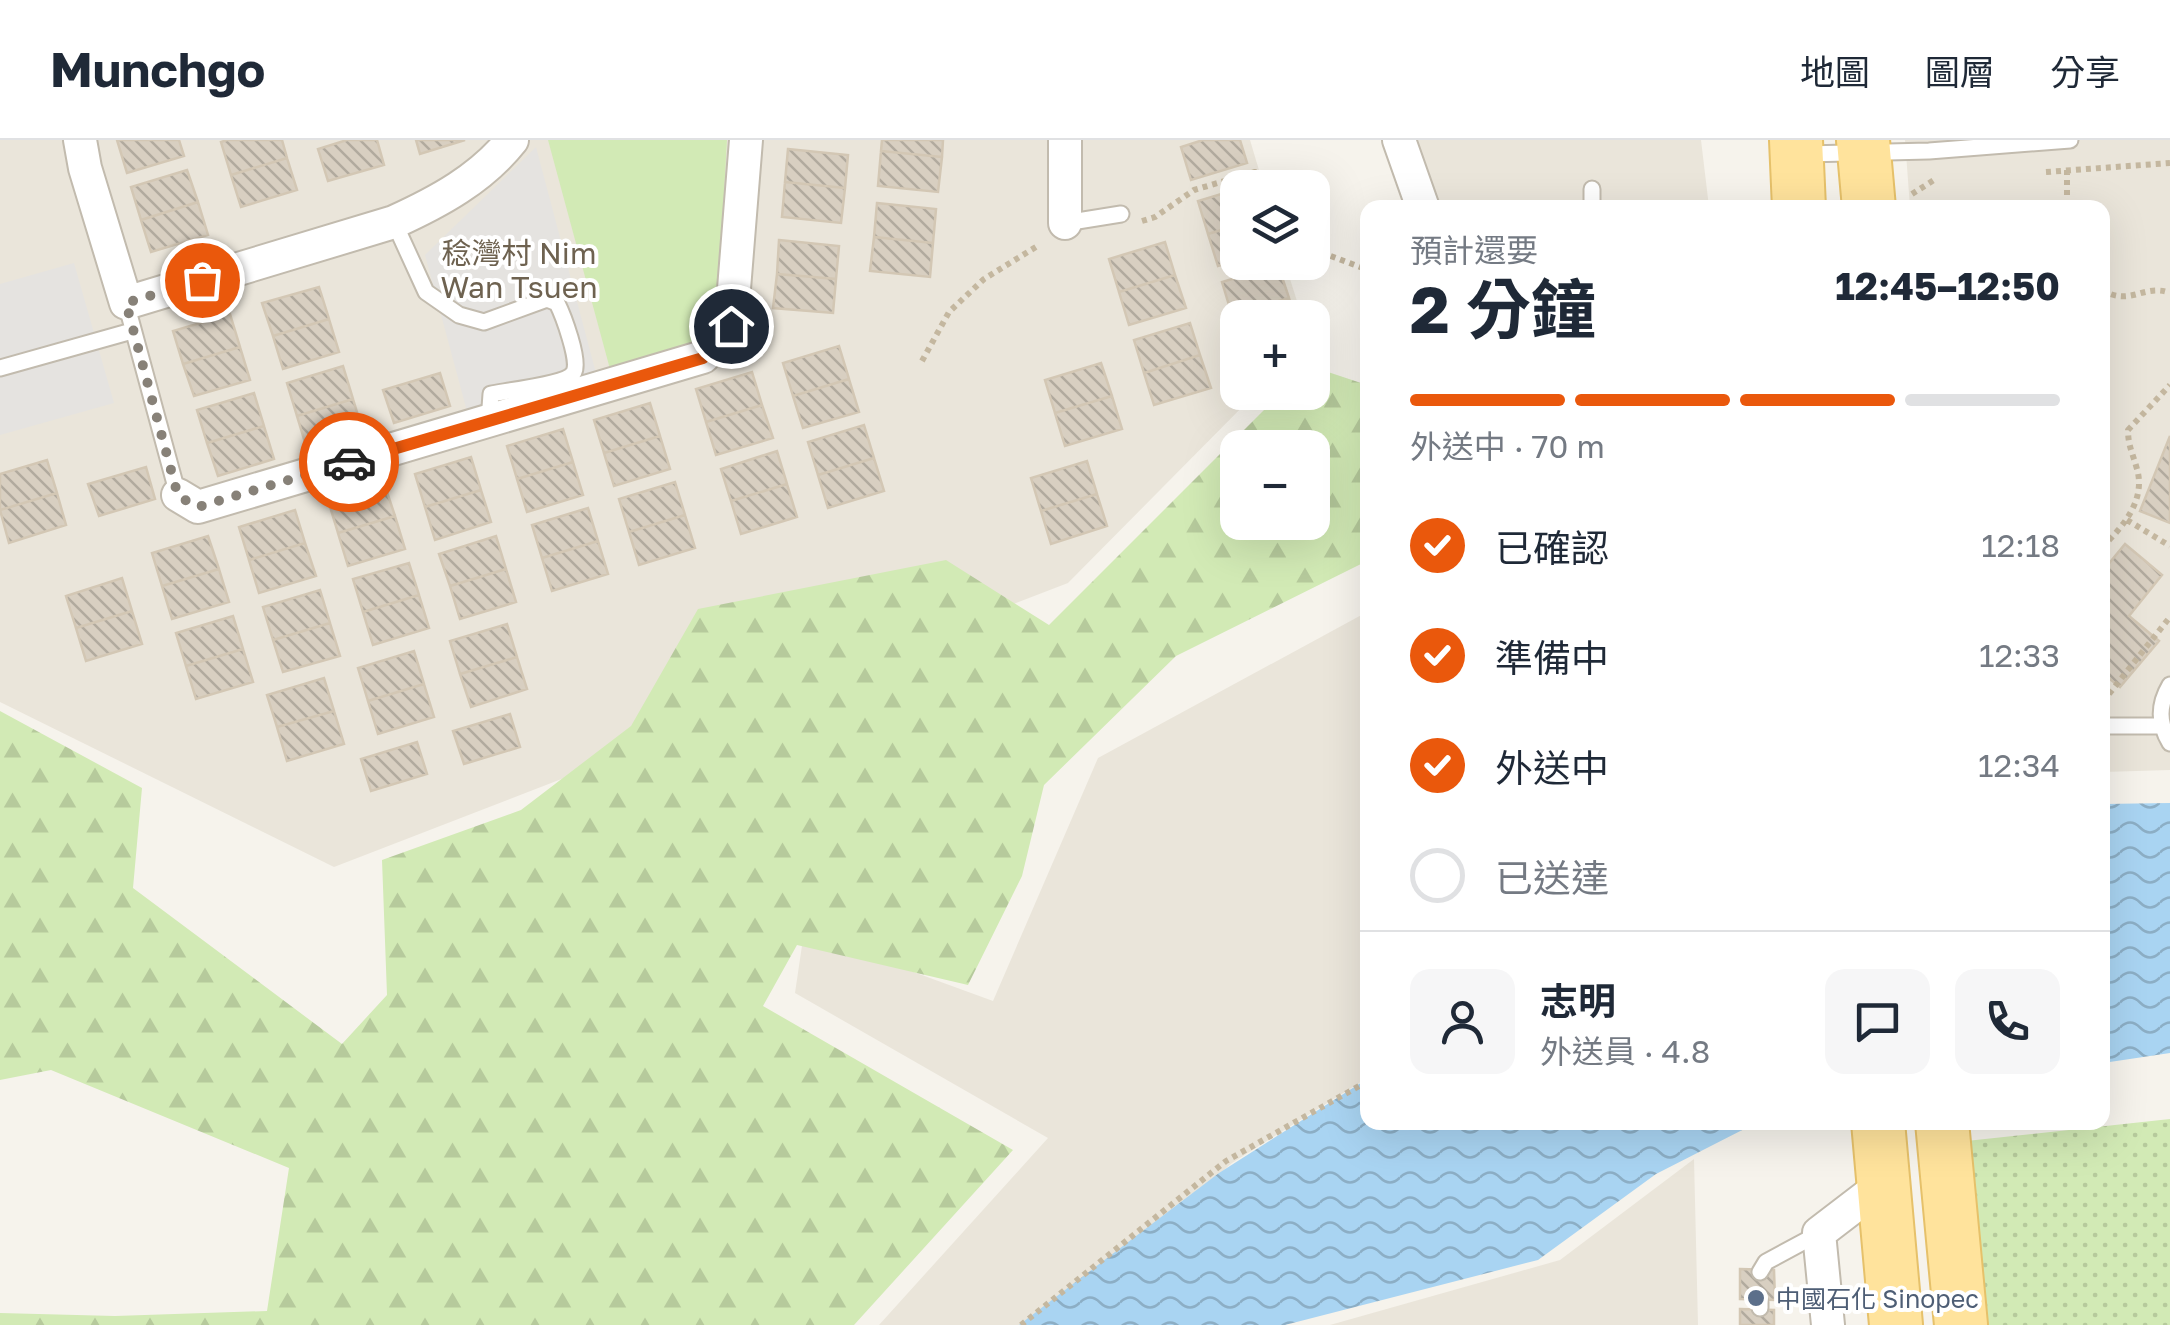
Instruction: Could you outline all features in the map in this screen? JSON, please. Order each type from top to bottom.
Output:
[{"type":"main road","points":[[1796,147],[1799,200]]},
{"type":"main road","points":[[1864,147],[1868,200]]},
{"type":"main road","points":[[1943,1136],[1961,1325]]},
{"type":"main road","points":[[1881,1153],[1896,1325]]},
{"type":"street","points":[[80,140],[129,317],[394,222],[433,204],[470,181],[512,140]]},
{"type":"street","points":[[178,496],[198,507],[703,358],[731,326],[746,140]]},
{"type":"street","points":[[1065,140],[1065,223]]},
{"type":"street","points":[[1399,140],[1420,200]]},
{"type":"street","points":[[1828,1325],[1819,1233],[1881,1153]]},
{"type":"lane","points":[[1796,147],[2070,140]]},
{"type":"lane","points":[[1592,189],[1592,200]]},
{"type":"lane","points":[[1065,223],[1120,214]]},
{"type":"lane","points":[[394,222],[426,292],[459,316],[484,322],[547,299],[557,303],[563,314],[575,361],[570,377],[491,394],[489,421]]},
{"type":"lane","points":[[0,368],[129,317],[178,496]]},
{"type":"lane","points":[[2170,685],[2160,711],[2161,726],[2170,744]]},
{"type":"lane","points":[[2110,726],[2161,726]]},
{"type":"lane","points":[[1760,1272],[1766,1262],[1819,1233]]},
{"type":"path","points":[[2029,173],[2170,163]]},
{"type":"path","points":[[2066,170],[2067,200]]},
{"type":"path","points":[[1120,214],[1124,226],[1155,218],[1194,190],[1220,182]]},
{"type":"path","points":[[922,360],[949,312],[984,279],[1034,250]]},
{"type":"path","points":[[1330,256],[1360,267]]},
{"type":"path","points":[[2110,293],[2126,298],[2146,292],[2170,293]]},
{"type":"path","points":[[2110,538],[2127,520],[2138,487],[2138,470],[2128,450],[2128,430],[2170,385]]},
{"type":"path","points":[[2127,520],[2170,546]]},
{"type":"path","points":[[2110,691],[2170,616]]},
{"type":"path","points":[[1021,1325],[1226,1161],[1360,1086]]},
{"type":"shaded area","points":[[0,140],[1250,140],[1259,170],[1220,170],[1220,280],[1290,280],[1297,300],[1220,300],[1220,410],[1239,410],[1068,583],[334,867],[0,702]]},
{"type":"shaded area","points":[[1413,140],[1701,140],[1708,200],[1437,200]]},
{"type":"shaded area","points":[[1905,140],[2170,140],[2170,770],[2110,772],[2110,200],[1909,200]]},
{"type":"shaded area","points":[[536,147],[597,377],[468,415],[425,255]]},
{"type":"shaded area","points":[[74,263],[114,403],[0,435],[0,284]]},
{"type":"shaded area","points":[[1360,616],[1360,1082],[1232,1163],[1045,1325],[879,1325],[1048,1138],[795,993],[804,932],[993,1001],[1098,758]]},
{"type":"shaded area","points":[[1694,1159],[1698,1325],[1330,1325],[1560,1260]]},
{"type":"green space","points":[[548,140],[727,140],[717,321],[697,348],[610,369]]},
{"type":"green space","points":[[1330,373],[1360,383],[1360,564],[1176,656],[1044,785],[1022,876],[968,985],[797,945],[763,1006],[1013,1150],[854,1325],[0,1325],[0,1313],[115,1316],[267,1311],[289,1168],[51,1070],[0,1080],[0,711],[142,788],[133,888],[342,1044],[387,995],[382,860],[521,810],[631,726],[698,609],[946,560],[1049,625],[1220,454],[1220,540],[1330,540],[1330,430],[1244,430],[1264,410],[1330,410]]},
{"type":"green space","points":[[2170,1119],[2170,1325],[1974,1325],[1957,1142],[2068,1130],[2110,1130],[2110,1125]]},
{"type":"water","points":[[2170,803],[2170,1053],[2110,1062],[2110,804]]},
{"type":"water","points":[[1360,1083],[1360,1130],[1742,1130],[1656,1174],[1538,1260],[1285,1325],[1019,1325],[1219,1173]]},
{"type":"building","points":[[117,140],[179,140],[184,156],[127,173]]},
{"type":"building","points":[[282,140],[287,158],[231,175],[221,142]]},
{"type":"building","points":[[347,140],[377,140],[384,165],[328,181],[318,149]]},
{"type":"building","points":[[416,140],[465,140],[420,154]]},
{"type":"building","points":[[882,140],[943,140],[942,157],[881,151]]},
{"type":"building","points":[[1203,140],[1240,140],[1247,163],[1191,180],[1181,147]]},
{"type":"building","points":[[788,149],[848,155],[845,188],[785,182]]},
{"type":"building","points":[[881,151],[942,157],[938,192],[878,186]]},
{"type":"building","points":[[287,158],[297,190],[241,207],[231,175]]},
{"type":"building","points":[[187,170],[198,202],[141,220],[131,187]]},
{"type":"building","points":[[785,182],[845,188],[841,223],[782,217]]},
{"type":"building","points":[[1220,194],[1220,230],[1208,234],[1198,201]]},
{"type":"building","points":[[198,202],[208,235],[151,252],[141,220]]},
{"type":"building","points":[[877,203],[936,209],[933,243],[874,237]]},
{"type":"building","points":[[1220,230],[1220,265],[1218,266],[1208,234]]},
{"type":"building","points":[[874,237],[933,243],[930,277],[870,271]]},
{"type":"building","points":[[779,240],[839,246],[836,279],[777,274]]},
{"type":"building","points":[[1165,242],[1175,275],[1119,292],[1109,259]]},
{"type":"building","points":[[777,274],[836,279],[833,313],[773,308]]},
{"type":"building","points":[[1175,275],[1186,308],[1129,325],[1119,292]]},
{"type":"building","points":[[1283,280],[1289,298],[1227,300],[1222,282]]},
{"type":"building","points":[[319,287],[329,319],[273,336],[262,303]]},
{"type":"building","points":[[230,314],[240,347],[183,364],[173,331]]},
{"type":"building","points":[[329,319],[339,352],[283,369],[273,336]]},
{"type":"building","points":[[1190,323],[1200,355],[1144,373],[1134,340]]},
{"type":"building","points":[[839,346],[849,379],[793,396],[783,363]]},
{"type":"building","points":[[240,347],[250,380],[194,396],[183,364]]},
{"type":"building","points":[[1200,355],[1211,388],[1154,405],[1144,373]]},
{"type":"building","points":[[1101,363],[1112,396],[1055,413],[1045,380]]},
{"type":"building","points":[[343,366],[353,399],[297,416],[287,383]]},
{"type":"building","points":[[752,372],[762,405],[706,422],[696,389]]},
{"type":"building","points":[[440,373],[450,406],[394,423],[383,390]]},
{"type":"building","points":[[849,379],[859,412],[803,428],[793,396]]},
{"type":"building","points":[[254,393],[264,426],[207,443],[197,410]]},
{"type":"building","points":[[1112,396],[1122,429],[1065,446],[1055,413]]},
{"type":"building","points":[[353,399],[363,432],[307,449],[297,416]]},
{"type":"building","points":[[650,403],[660,436],[604,453],[594,420]]},
{"type":"building","points":[[762,405],[773,438],[716,455],[706,422]]},
{"type":"building","points":[[864,425],[874,458],[818,475],[808,442]]},
{"type":"building","points":[[264,426],[274,459],[218,476],[207,443]]},
{"type":"building","points":[[563,429],[573,462],[517,479],[507,446]]},
{"type":"building","points":[[660,436],[670,469],[614,486],[604,453]]},
{"type":"building","points":[[2170,436],[2170,523],[2140,511]]},
{"type":"building","points":[[777,451],[787,484],[731,501],[721,469]]},
{"type":"building","points":[[471,457],[481,490],[425,507],[415,474]]},
{"type":"building","points":[[874,458],[884,491],[828,508],[818,475]]},
{"type":"building","points":[[47,460],[57,493],[0,510],[0,474]]},
{"type":"building","points":[[1087,461],[1097,494],[1041,511],[1031,478]]},
{"type":"building","points":[[573,462],[583,495],[527,512],[517,479]]},
{"type":"building","points":[[146,467],[155,499],[99,516],[88,484]]},
{"type":"building","points":[[675,482],[685,515],[629,532],[619,499]]},
{"type":"building","points":[[384,483],[395,516],[338,533],[328,500]]},
{"type":"building","points":[[787,484],[797,517],[741,534],[731,501]]},
{"type":"building","points":[[481,490],[491,522],[435,540],[425,507]]},
{"type":"building","points":[[57,493],[66,525],[9,543],[0,510]]},
{"type":"building","points":[[1097,494],[1107,526],[1051,544],[1041,511]]},
{"type":"building","points":[[588,508],[598,541],[542,558],[532,525]]},
{"type":"building","points":[[295,510],[305,543],[249,560],[239,527]]},
{"type":"building","points":[[685,515],[695,548],[639,565],[629,532]]},
{"type":"building","points":[[395,516],[405,549],[348,566],[338,533]]},
{"type":"building","points":[[208,536],[219,569],[162,586],[152,553]]},
{"type":"building","points":[[496,536],[506,569],[450,586],[439,554]]},
{"type":"building","points":[[598,541],[608,574],[552,591],[542,558]]},
{"type":"building","points":[[305,543],[316,576],[259,593],[249,560]]},
{"type":"building","points":[[2125,544],[2162,575],[2129,616],[2159,641],[2120,687],[2110,679],[2110,562]]},
{"type":"building","points":[[409,563],[419,595],[363,612],[353,579]]},
{"type":"building","points":[[219,569],[229,602],[172,619],[162,586]]},
{"type":"building","points":[[506,569],[516,602],[460,619],[450,586]]},
{"type":"building","points":[[122,578],[132,611],[76,628],[66,596]]},
{"type":"building","points":[[320,590],[330,623],[273,640],[263,607]]},
{"type":"building","points":[[419,595],[429,628],[373,645],[363,612]]},
{"type":"building","points":[[132,611],[142,644],[86,661],[76,628]]},
{"type":"building","points":[[233,616],[243,649],[186,666],[176,633]]},
{"type":"building","points":[[330,623],[340,656],[283,672],[273,640]]},
{"type":"building","points":[[507,624],[517,657],[460,674],[450,641]]},
{"type":"building","points":[[243,649],[253,682],[196,699],[186,666]]},
{"type":"building","points":[[414,651],[424,684],[368,701],[358,668]]},
{"type":"building","points":[[517,657],[527,689],[471,707],[460,674]]},
{"type":"building","points":[[324,678],[334,711],[277,727],[267,695]]},
{"type":"building","points":[[424,684],[434,717],[378,734],[368,701]]},
{"type":"building","points":[[334,711],[344,744],[287,761],[277,727]]},
{"type":"building","points":[[510,714],[520,747],[464,764],[453,731]]},
{"type":"building","points":[[417,742],[427,774],[371,791],[361,759]]},
{"type":"building","points":[[1740,1269],[1774,1270],[1775,1300],[1740,1299]]},
{"type":"building","points":[[1740,1309],[1774,1310],[1774,1325],[1740,1325]]},
{"type":"way so far","points":[[202,280],[126,303],[178,496],[198,507],[349,462]]},
{"type":"place","name":"中國石化 Sinopec","points":[[1756,1298]]},
{"type":"district","name":"稔灣村 Nim Wan Tsuen","points":[[519,270]]},
{"type":"route","points":[[349,462],[703,358],[731,326]]}]
